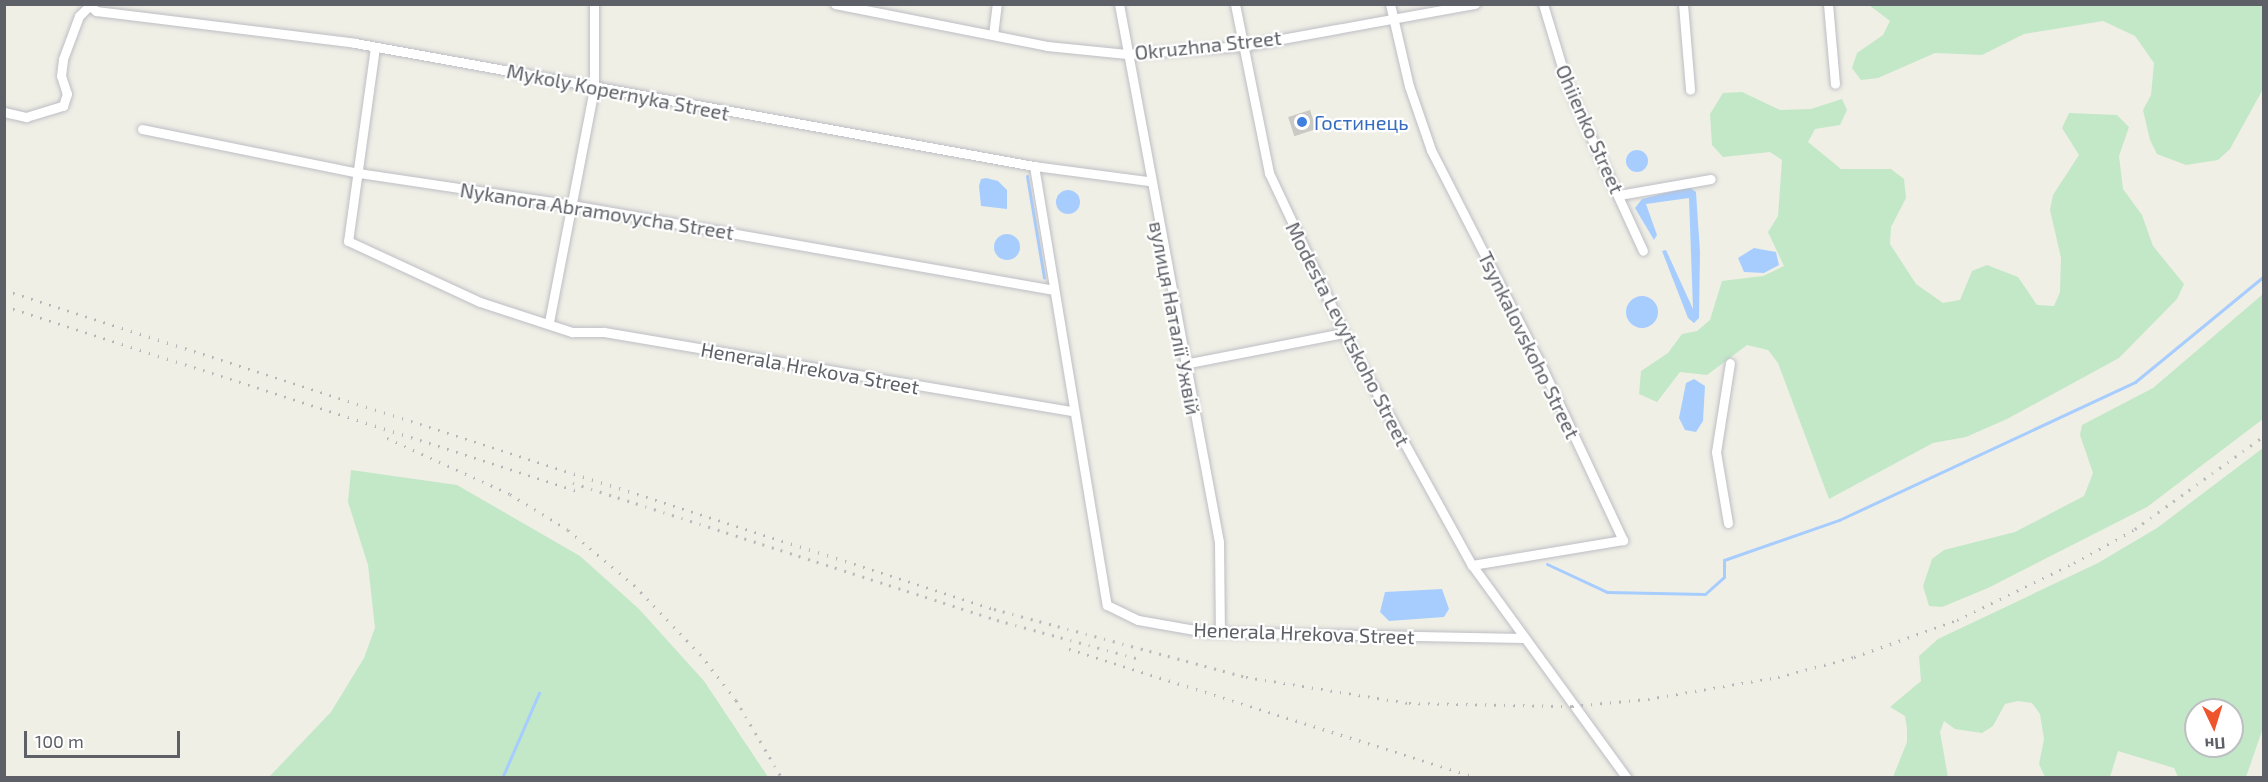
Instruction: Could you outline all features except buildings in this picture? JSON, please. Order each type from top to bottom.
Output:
[{"type":"street","points":[[549,322],[594,89],[594,4]]},
{"type":"street","name":"Okruzhna Street","points":[[835,4],[1047,46],[1127,54],[1243,46],[1475,4]]},
{"type":"street","points":[[993,35],[998,4]]},
{"type":"street","name":"вулиця Наталії Ужвій","points":[[1119,4],[1148,181],[1219,542],[1220,631]]},
{"type":"street","name":"Modesta Levytskoho Street","points":[[1235,4],[1269,173],[1344,333],[1472,565],[1523,638],[1627,777]]},
{"type":"street","name":"Tsynkalovskoho Street","points":[[1390,4],[1431,150],[1539,361],[1623,540],[1472,565]]},
{"type":"street","name":"Ohiienko Street","points":[[1543,4],[1568,87],[1643,251]]},
{"type":"street","points":[[1683,4],[1690,90]]},
{"type":"street","points":[[1828,4],[1835,84]]},
{"type":"street","points":[[4,112],[26,117],[63,106],[67,94],[62,76],[63,59],[79,16],[89,5]]},
{"type":"street","name":"Mykoly Kopernyka Street","points":[[89,5],[107,13],[375,47],[594,89],[1034,166],[1148,181]]},
{"type":"street","points":[[359,173],[375,47]]},
{"type":"street","name":"Nykanora Abramovycha Street","points":[[142,129],[359,173],[572,205],[1053,290]]},
{"type":"street","name":"Henerala Hrekova Street","points":[[1034,166],[1107,606],[1138,620],[1220,631],[1523,638]]},
{"type":"street","name":"Henerala Hrekova Street","points":[[359,173],[348,240],[480,302],[583,334],[603,332],[1073,411]]},
{"type":"street","points":[[1619,195],[1711,179]]},
{"type":"street","points":[[1184,364],[1344,333]]},
{"type":"street","points":[[1728,523],[1716,452],[1730,363]]},
{"type":"green space","points":[[1869,5],[2263,5],[2263,89],[2230,149],[2218,160],[2186,165],[2157,154],[2150,140],[2143,110],[2151,95],[2154,63],[2135,36],[2103,21],[2024,34],[1982,55],[1935,53],[1878,78],[1861,80],[1852,68],[1857,53],[1883,35],[1890,21]]},
{"type":"green space","points":[[1742,92],[1780,110],[1811,109],[1842,99],[1847,110],[1840,125],[1815,129],[1808,142],[1841,169],[1891,169],[1904,179],[1906,198],[1891,227],[1890,244],[1916,284],[1943,303],[1960,300],[1972,271],[1987,265],[2018,277],[2037,305],[2054,306],[2060,292],[2061,258],[2050,210],[2053,195],[2079,155],[2062,128],[2069,113],[2117,115],[2129,127],[2119,156],[2123,189],[2142,215],[2153,246],[2184,284],[2177,299],[2119,358],[2007,419],[1966,437],[1933,443],[1829,499],[1778,363],[1768,350],[1747,345],[1707,375],[1680,372],[1657,402],[1639,394],[1641,371],[1668,353],[1682,334],[1697,331],[1710,320],[1722,281],[1763,276],[1784,266],[1768,232],[1778,216],[1782,160],[1770,152],[1723,157],[1712,145],[1710,114],[1723,93]]},
{"type":"green space","points":[[2263,294],[2263,419],[2147,507],[1988,588],[1942,607],[1929,606],[1923,586],[1932,559],[1944,550],[2015,532],[2084,496],[2093,473],[2080,435],[2082,425],[2153,388]]},
{"type":"green space","points":[[2263,448],[2263,728],[2246,777],[2178,777],[2174,768],[2118,751],[2110,777],[2045,777],[2039,764],[2044,739],[2040,714],[2032,703],[2018,701],[2005,704],[1993,726],[1982,733],[1955,729],[1944,721],[1940,732],[1948,777],[1893,777],[1907,742],[1907,729],[1905,716],[1890,707],[1921,681],[1919,656],[1938,639],[2098,563],[2157,528]]},
{"type":"green space","points":[[351,470],[457,485],[580,556],[639,609],[704,681],[768,777],[269,777],[331,712],[364,658],[375,628],[368,565],[348,502]]},
{"type":"water","points":[[1637,150],[1645,153],[1648,161],[1645,169],[1637,172],[1629,169],[1626,161],[1629,153]]},
{"type":"water","points":[[981,179],[998,181],[1007,190],[1007,209],[981,206],[979,186]]},
{"type":"water","points":[[1689,187],[1696,192],[1700,252],[1699,318],[1694,323],[1688,318],[1662,251],[1666,250],[1693,309],[1689,198],[1646,204],[1657,235],[1654,240],[1635,208],[1642,199]]},
{"type":"water","points":[[1068,190],[1076,194],[1080,202],[1076,210],[1068,214],[1060,210],[1056,202],[1060,194]]},
{"type":"water","points":[[1007,234],[1016,238],[1020,247],[1016,256],[1007,260],[998,256],[994,247],[998,238]]},
{"type":"water","points":[[1754,248],[1776,252],[1779,265],[1764,273],[1744,272],[1738,258]]},
{"type":"water","points":[[1642,296],[1653,301],[1658,312],[1653,323],[1642,328],[1631,323],[1626,312],[1631,301]]},
{"type":"water","points":[[1694,379],[1705,386],[1703,421],[1696,432],[1685,430],[1679,418],[1686,383]]},
{"type":"water","points":[[1442,589],[1449,609],[1444,617],[1389,621],[1380,612],[1385,592]]},
{"type":"waterway","points":[[1027,176],[1044,278]]},
{"type":"waterway","points":[[1547,564],[1607,592],[1705,594],[1724,577],[1724,560],[1839,520],[2135,382],[2264,276]]},
{"type":"waterway","points":[[502,778],[539,693]]},
{"type":"railway","points":[[4,290],[994,609],[1246,677],[1409,703],[1572,706],[1648,699],[1778,677],[1854,657],[1957,620],[2074,563],[2135,529],[2264,436]]},
{"type":"railway","points":[[4,306],[581,492]]},
{"type":"railway","points":[[387,438],[510,494],[568,530],[634,585],[700,654],[736,700],[782,778]]},
{"type":"railway","points":[[573,483],[997,620],[1143,660]]},
{"type":"railway","points":[[1069,649],[1478,778]]},
{"type":"place","name":"Гостинець","points":[[1302,122]]}]
